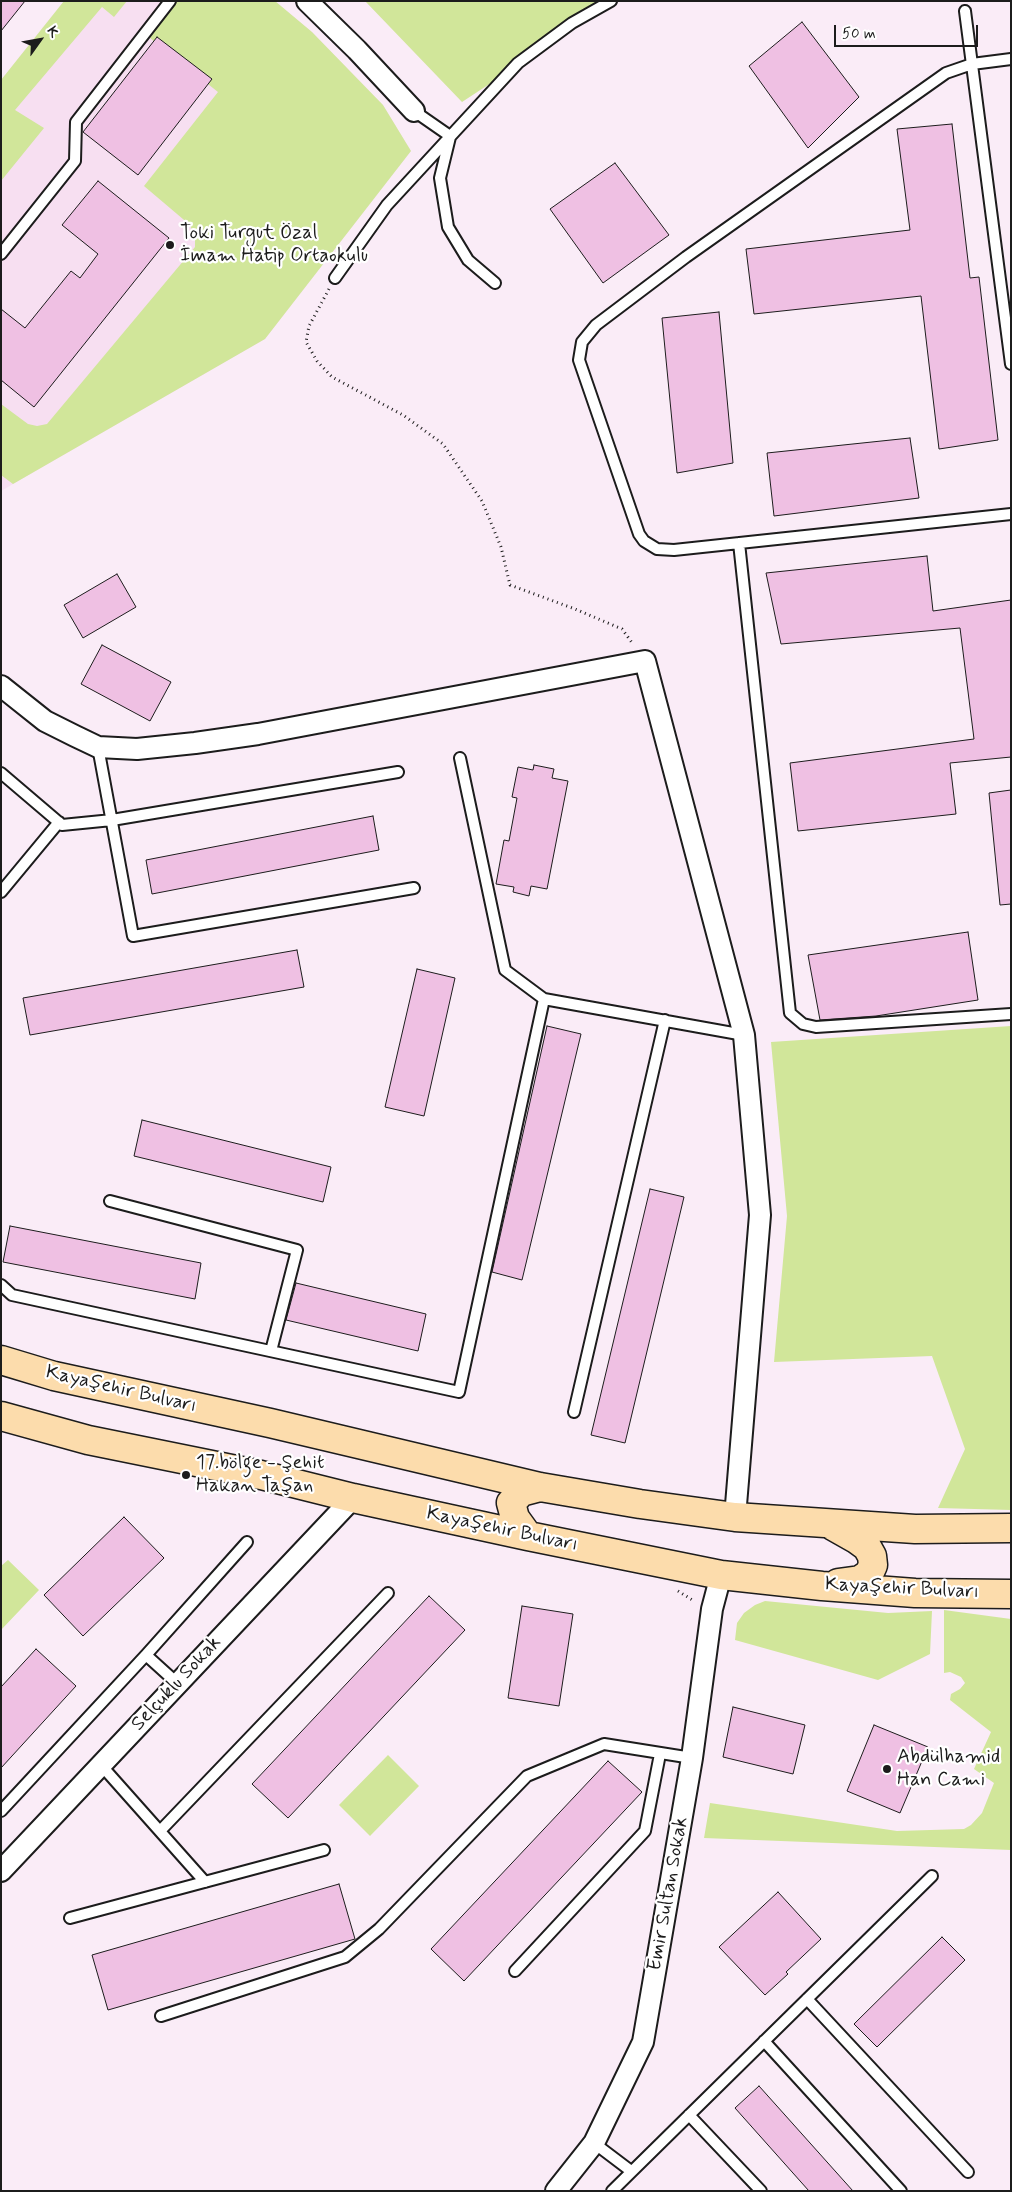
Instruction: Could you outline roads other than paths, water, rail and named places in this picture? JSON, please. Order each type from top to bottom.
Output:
[{"type":"main road","name":"Kayaşehir Bulvarı","points":[[1,1360],[54,1376],[270,1423],[540,1487],[640,1504],[735,1517],[915,1529],[1011,1528]]},
{"type":"main road","name":"Kayaşehir Bulvarı","points":[[1,1416],[88,1440],[261,1475],[353,1498],[528,1536],[721,1574],[822,1586],[915,1593],[1011,1594]]},
{"type":"main road","points":[[528,1536],[515,1518],[511,1503],[521,1492],[540,1487]]},
{"type":"main road","points":[[822,1586],[860,1580],[869,1574],[873,1565],[872,1556],[867,1547],[826,1523]]},
{"type":"street","points":[[306,1],[357,50],[414,110]]},
{"type":"street","points":[[1,686],[45,720],[98,747],[137,749],[258,734],[645,661],[744,1035],[760,1215],[735,1517]]},
{"type":"street","name":"Selçuklu Sokak","points":[[1,1871],[353,1498]]},
{"type":"street","name":"Emir Sultan Sokak","points":[[556,2191],[594,2143],[643,2042],[692,1758],[712,1609],[721,1574]]},
{"type":"lane","points":[[1,254],[75,161],[76,122],[170,1]]},
{"type":"lane","points":[[335,278],[387,205],[518,63],[572,23],[611,1]]},
{"type":"lane","points":[[965,11],[1011,364]]},
{"type":"lane","points":[[1011,59],[972,64],[946,73],[686,257],[596,325],[582,342],[579,360],[640,534],[644,541],[658,549],[665,550],[739,543],[1011,514]]},
{"type":"lane","points":[[414,110],[450,136]]},
{"type":"lane","points":[[450,136],[440,178],[448,227],[468,260],[495,283]]},
{"type":"lane","points":[[739,543],[790,1013],[803,1024],[816,1028],[1011,1014]]},
{"type":"lane","points":[[98,747],[133,936],[414,888]]},
{"type":"lane","points":[[460,758],[505,970],[544,999],[744,1035]]},
{"type":"lane","points":[[1,773],[62,824],[112,820],[398,772]]},
{"type":"lane","points":[[1,892],[58,822]]},
{"type":"lane","points":[[1,1285],[12,1295],[459,1392],[544,999]]},
{"type":"lane","points":[[574,1412],[665,1020]]},
{"type":"lane","points":[[110,1201],[297,1250],[271,1351]]},
{"type":"lane","points":[[1,1811],[146,1655],[247,1542]]},
{"type":"lane","points":[[160,1831],[388,1593]]},
{"type":"lane","points":[[146,1655],[178,1684]]},
{"type":"lane","points":[[162,2016],[345,1957],[379,1929],[527,1776],[604,1744],[692,1758]]},
{"type":"lane","points":[[515,1971],[645,1831],[660,1754]]},
{"type":"lane","points":[[101,1765],[205,1882]]},
{"type":"lane","points":[[70,1918],[324,1850]]},
{"type":"lane","points":[[612,2191],[932,1876]]},
{"type":"lane","points":[[807,1999],[968,2172]]},
{"type":"lane","points":[[764,2041],[901,2191]]},
{"type":"lane","points":[[689,2115],[761,2191]]},
{"type":"lane","points":[[594,2143],[632,2171]]},
{"type":"place","name":"Toki Turgut Özal İmam Hatip Ortaokulu","points":[[170,245]]},
{"type":"place","name":"17.bölge - Şehit Hakan Taşan","points":[[186,1475]]},
{"type":"place","name":"Abdülhamid Han Cami","points":[[887,1769]]}]
